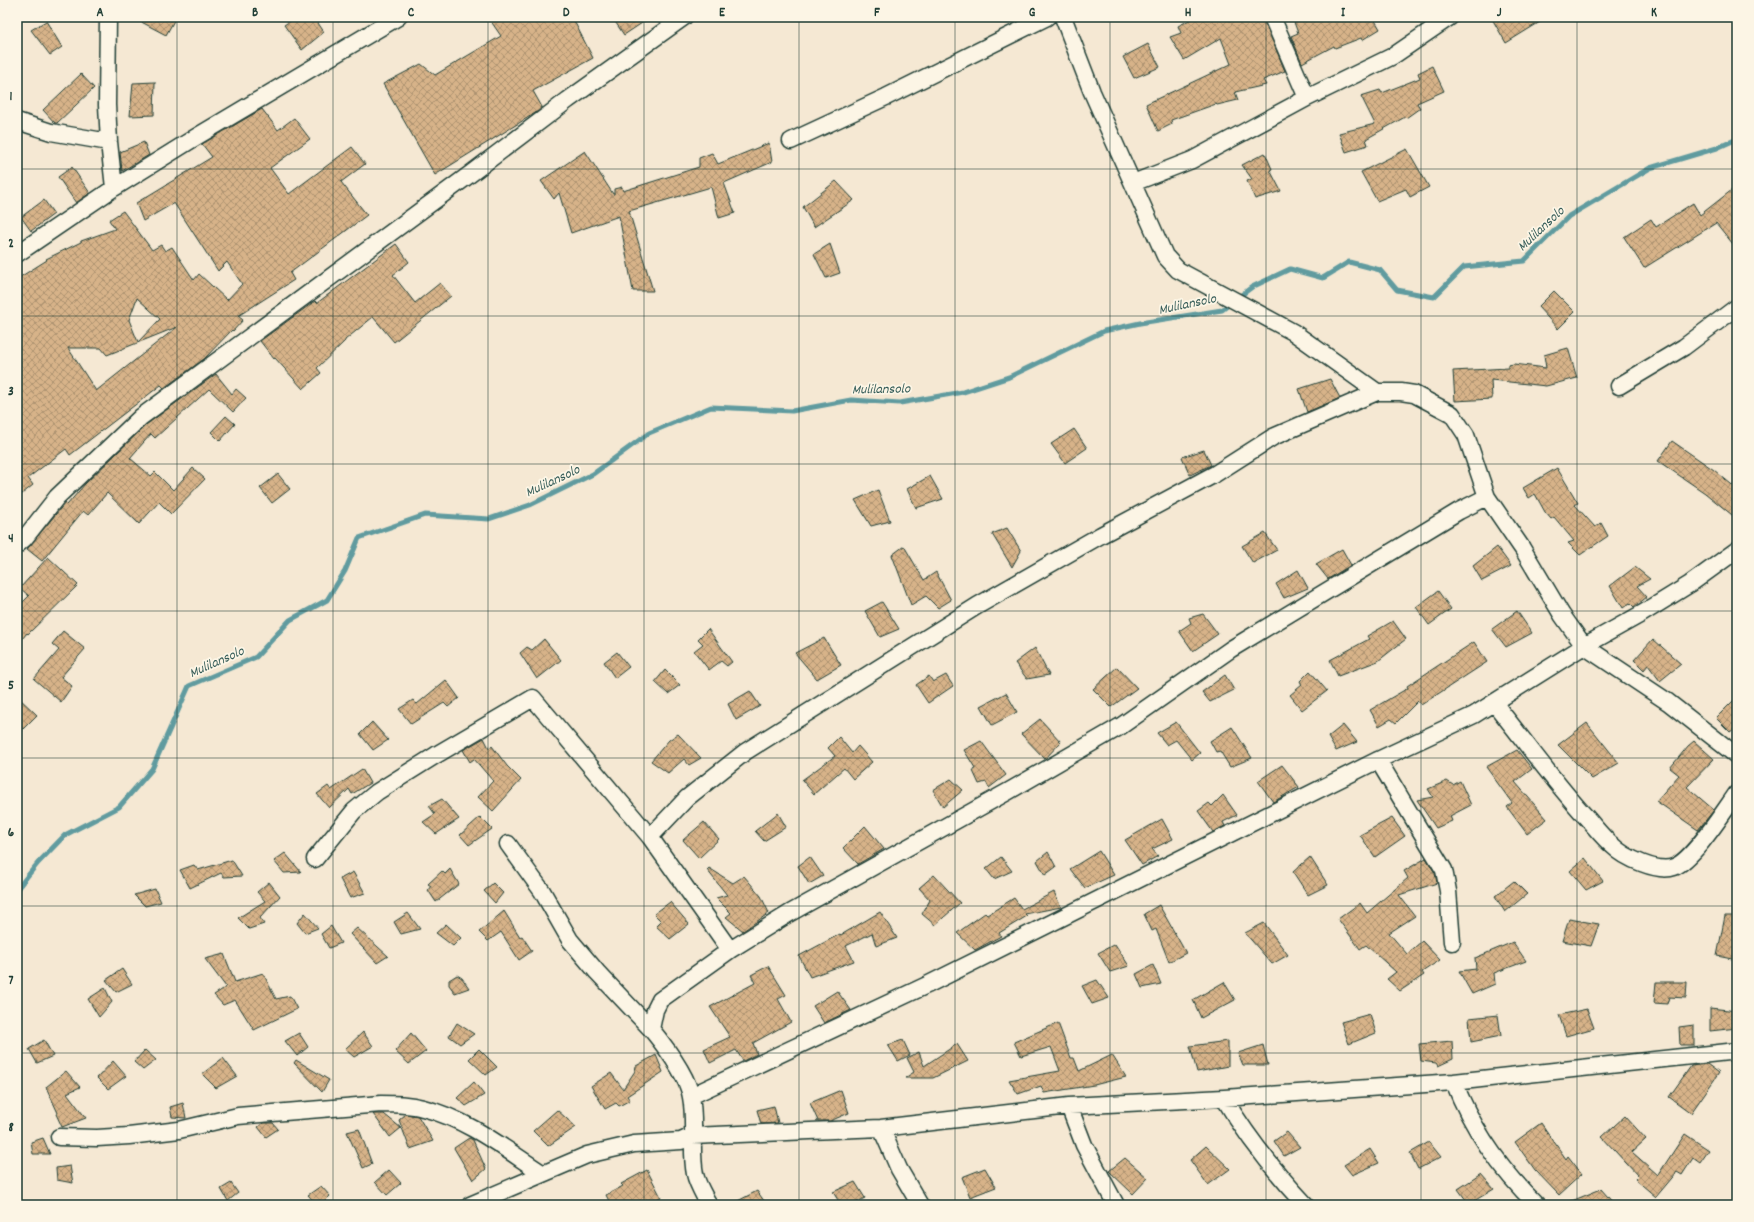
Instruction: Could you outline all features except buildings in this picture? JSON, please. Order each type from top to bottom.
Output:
[{"type":"street","points":[[108,17],[107,105],[114,188]]},
{"type":"street","points":[[17,254],[114,188],[196,137],[398,17]]},
{"type":"street","points":[[17,545],[24,539],[57,497],[141,417],[469,175],[568,100],[684,17]]},
{"type":"street","points":[[791,141],[886,98],[1047,17]]},
{"type":"street","points":[[1063,17],[1092,92],[1165,256],[1178,270],[1293,332],[1377,392]]},
{"type":"street","points":[[1272,17],[1307,98]]},
{"type":"street","points":[[1133,183],[1192,160],[1307,98],[1393,56],[1450,17]]},
{"type":"street","points":[[17,121],[51,132],[109,142]]},
{"type":"street","points":[[1619,386],[1684,347],[1737,307]]},
{"type":"street","points":[[650,837],[688,798],[745,752],[977,606],[1215,474],[1273,437],[1377,392],[1402,392],[1414,394],[1452,414],[1466,435],[1486,497],[1522,548],[1562,615],[1584,646],[1668,702],[1737,756]]},
{"type":"street","points":[[651,1029],[655,1010],[660,1000],[730,950],[790,913],[1009,791],[1121,726],[1231,649],[1459,511],[1486,497]]},
{"type":"street","points":[[691,1096],[927,984],[1378,760],[1474,715],[1584,646],[1650,609],[1690,584],[1737,550]]},
{"type":"street","points":[[315,859],[354,811],[377,792],[436,755],[534,698],[650,837],[730,950]]},
{"type":"street","points":[[1494,703],[1564,792],[1613,846],[1630,858],[1664,868],[1673,868],[1680,864],[1695,849],[1737,793]]},
{"type":"street","points":[[1378,760],[1444,870],[1448,891],[1452,942]]},
{"type":"street","points":[[508,844],[542,891],[570,940],[597,972],[668,1049],[691,1096],[694,1118],[692,1136],[695,1175],[709,1205]]},
{"type":"street","points":[[470,1205],[587,1155],[634,1144],[681,1141],[692,1136],[881,1128],[1069,1106],[1224,1098],[1454,1082],[1737,1051]]},
{"type":"street","points":[[1454,1082],[1472,1122],[1504,1170],[1537,1205]]},
{"type":"street","points":[[1224,1098],[1236,1118],[1277,1174],[1306,1205]]},
{"type":"street","points":[[59,1137],[97,1138],[129,1136],[179,1130],[238,1116],[380,1104],[403,1104],[437,1112],[474,1130],[542,1173]]},
{"type":"street","points":[[1069,1106],[1084,1145],[1116,1205]]},
{"type":"street","points":[[881,1128],[899,1169],[920,1205]]},
{"type":"waterway","name":"Mulilansolo","points":[[1236,299],[1252,287],[1290,269],[1323,278],[1349,262],[1380,270],[1397,290],[1434,297],[1464,267],[1524,261],[1569,216],[1650,168],[1717,148],[1737,139]]},
{"type":"waterway","name":"Mulilansolo","points":[[17,889],[38,863],[65,835],[119,807],[152,769],[189,686],[256,657],[290,620],[327,600],[345,571],[359,538],[425,515],[489,519],[530,505],[593,474],[649,433],[711,407],[792,411],[851,400],[900,403],[963,392],[1009,377],[1104,331],[1140,323],[1222,310],[1231,303]]}]
